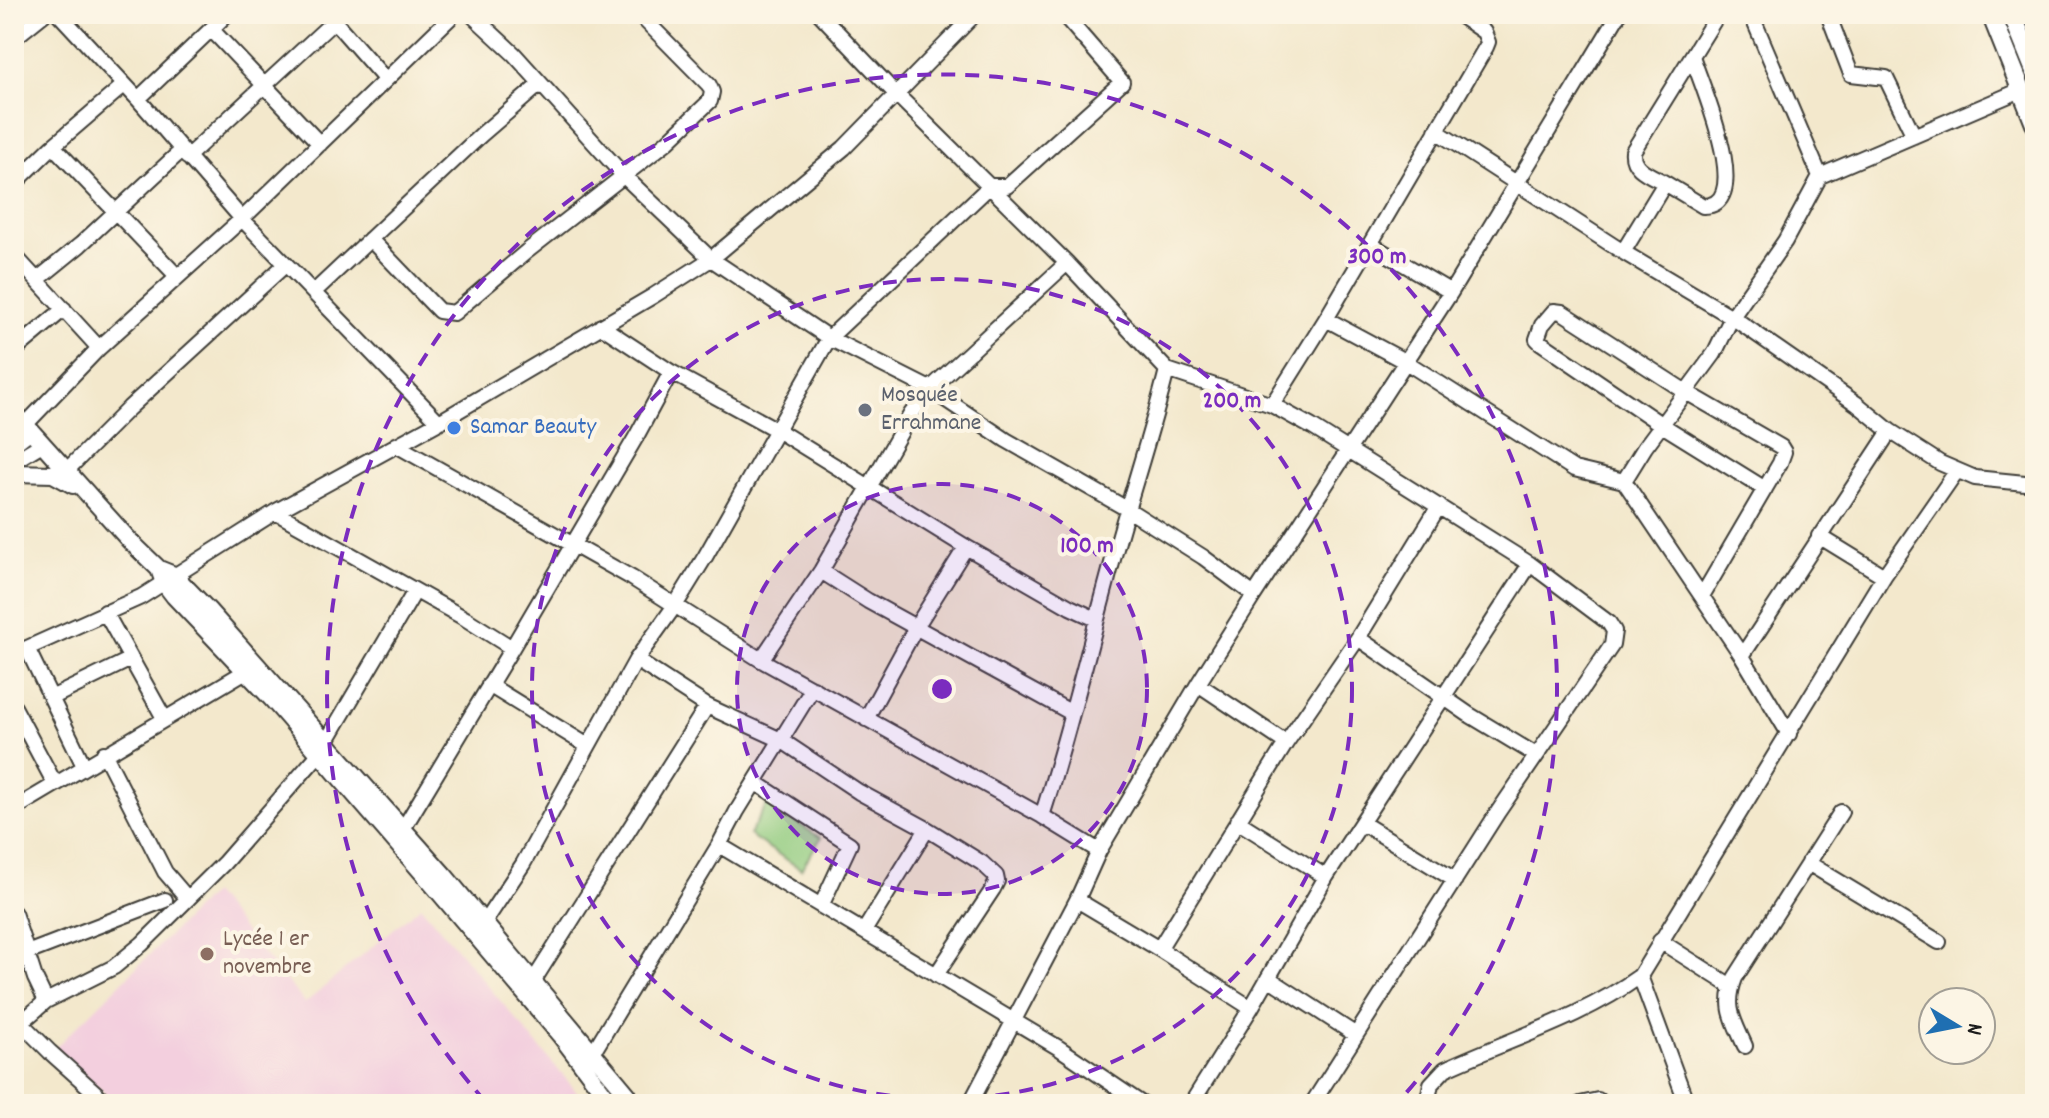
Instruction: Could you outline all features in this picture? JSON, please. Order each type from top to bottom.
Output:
[{"type":"main road","points":[[1991,14],[2035,124]]},
{"type":"main road","points":[[2012,14],[2035,71]]},
{"type":"street","points":[[14,38],[44,14]]},
{"type":"street","points":[[59,14],[242,219],[439,422]]},
{"type":"street","points":[[138,99],[227,14]]},
{"type":"street","points":[[14,444],[99,348],[242,219],[454,14]]},
{"type":"street","points":[[471,14],[514,54],[624,176],[711,259],[829,338],[930,389],[1006,440],[1127,509],[1203,557],[1254,595]]},
{"type":"street","points":[[370,239],[439,311],[454,313],[526,252],[667,142],[710,101],[712,92],[709,85],[639,14]]},
{"type":"street","points":[[820,14],[1067,263],[1167,370],[1272,405],[1348,449],[1530,564],[1598,614],[1614,631],[1612,645],[1536,755],[1312,1104]]},
{"type":"street","points":[[84,766],[51,698],[20,651],[141,597],[166,576],[439,422],[711,259],[844,148],[975,14]]},
{"type":"street","points":[[480,929],[523,864],[636,660],[676,604],[829,338],[990,186],[1007,186],[1122,82],[1063,14]]},
{"type":"street","points":[[1272,405],[1326,319],[1488,42],[1484,32],[1458,14]]},
{"type":"street","points":[[971,1104],[1077,900],[1099,851],[1198,684],[1451,292],[1619,14]]},
{"type":"street","points":[[1692,56],[1726,159],[1728,179],[1718,203],[1703,206],[1632,160],[1633,151],[1718,14]]},
{"type":"street","points":[[1751,14],[1820,176]]},
{"type":"street","points":[[1828,14],[1851,74],[1886,78],[1914,136]]},
{"type":"street","points":[[37,280],[263,86],[331,17],[385,79]]},
{"type":"street","points":[[211,29],[320,144]]},
{"type":"street","points":[[14,184],[124,85]]},
{"type":"street","points":[[315,291],[481,135],[539,85]]},
{"type":"street","points":[[1624,481],[1714,354],[1732,317],[1785,241],[1820,176],[2021,90]]},
{"type":"street","points":[[1436,131],[1623,252],[1732,317],[1846,396],[1890,431],[1956,472],[1975,478],[2035,484]]},
{"type":"street","points":[[53,146],[177,276]]},
{"type":"street","points":[[1623,252],[1665,183]]},
{"type":"street","points":[[1370,244],[1451,292]]},
{"type":"street","points":[[14,255],[99,348]]},
{"type":"street","points":[[761,660],[821,571],[911,414],[930,389],[1067,263]]},
{"type":"street","points":[[66,471],[129,408],[286,264]]},
{"type":"street","points":[[14,351],[64,309]]},
{"type":"street","points":[[1702,596],[1765,489],[1780,463],[1784,452],[1781,447],[1686,392],[1562,312],[1554,311],[1542,325],[1537,339],[1540,342],[1662,425],[1765,489]]},
{"type":"street","points":[[1326,319],[1406,362],[1574,469],[1624,481],[1742,656],[1789,734]]},
{"type":"street","points":[[601,326],[671,372],[777,430],[966,547],[1096,619]]},
{"type":"street","points":[[1042,816],[1167,370]]},
{"type":"street","points":[[403,829],[573,546],[671,372]]},
{"type":"street","points":[[28,428],[323,749],[480,929],[534,980],[592,1054],[622,1102]]},
{"type":"street","points":[[14,461],[28,428]]},
{"type":"street","points":[[1742,656],[1890,431]]},
{"type":"street","points":[[396,445],[676,604],[761,660],[1042,816],[1099,851]]},
{"type":"street","points":[[1427,1104],[1431,1084],[1445,1069],[1613,996],[1640,976],[1884,576],[1956,472]]},
{"type":"street","points":[[14,473],[53,474],[94,498]]},
{"type":"street","points":[[1159,949],[1286,743],[1358,638],[1439,506]]},
{"type":"street","points":[[275,512],[512,648]]},
{"type":"street","points":[[1819,536],[1884,576]]},
{"type":"street","points":[[866,719],[916,627],[966,547]]},
{"type":"street","points":[[1191,1104],[1251,1008],[1326,877],[1530,564]]},
{"type":"street","points":[[821,571],[1070,712]]},
{"type":"street","points":[[166,576],[246,671],[403,829],[551,1024],[622,1102]]},
{"type":"street","points":[[108,1104],[17,1026],[46,1001],[114,967],[169,918],[268,814],[323,749],[415,591]]},
{"type":"street","points":[[105,612],[164,718]]},
{"type":"street","points":[[1358,638],[1443,697],[1536,755]]},
{"type":"street","points":[[51,698],[131,659]]},
{"type":"street","points":[[636,660],[707,706],[781,740],[859,792],[982,863],[996,876],[997,881],[936,975]]},
{"type":"street","points":[[14,809],[246,671]]},
{"type":"street","points":[[1198,684],[1286,743]]},
{"type":"street","points":[[489,685],[588,746]]},
{"type":"street","points":[[592,1054],[813,688]]},
{"type":"street","points":[[534,980],[707,706]]},
{"type":"street","points":[[14,707],[55,784]]},
{"type":"street","points":[[104,753],[165,872],[188,899]]},
{"type":"street","points":[[755,782],[850,844],[821,906]]},
{"type":"street","points":[[1745,1046],[1729,1009],[1731,986],[1841,812]]},
{"type":"street","points":[[1237,821],[1326,877]]},
{"type":"street","points":[[1362,823],[1455,880]]},
{"type":"street","points":[[864,931],[927,829]]},
{"type":"street","points":[[719,845],[1059,1048],[1142,1104]]},
{"type":"street","points":[[1808,863],[1939,942]]},
{"type":"street","points":[[165,872],[165,900],[169,918]]},
{"type":"street","points":[[27,953],[165,900]]},
{"type":"street","points":[[1077,900],[1251,1008]]},
{"type":"street","points":[[14,913],[46,1001]]},
{"type":"street","points":[[1660,941],[1731,986]]},
{"type":"street","points":[[1640,976],[1687,1104]]},
{"type":"street","points":[[1268,978],[1356,1035]]},
{"type":"street","points":[[1580,1104],[1598,1100],[1602,1104]]},
{"type":"shaded area","name":"Lycée 1 er novembre","points":[[212,893],[305,1003],[421,906],[587,1104],[118,1104],[53,1050]]},
{"type":"green space","points":[[767,804],[821,838],[801,869],[749,835]]},
{"type":"place","name":"Mosquée Errahmane","points":[[865,410]]},
{"type":"place","name":"Samar Beauty","points":[[454,428]]},
{"type":"place","name":"Lycée 1 er novembre","points":[[207,954]]}]
